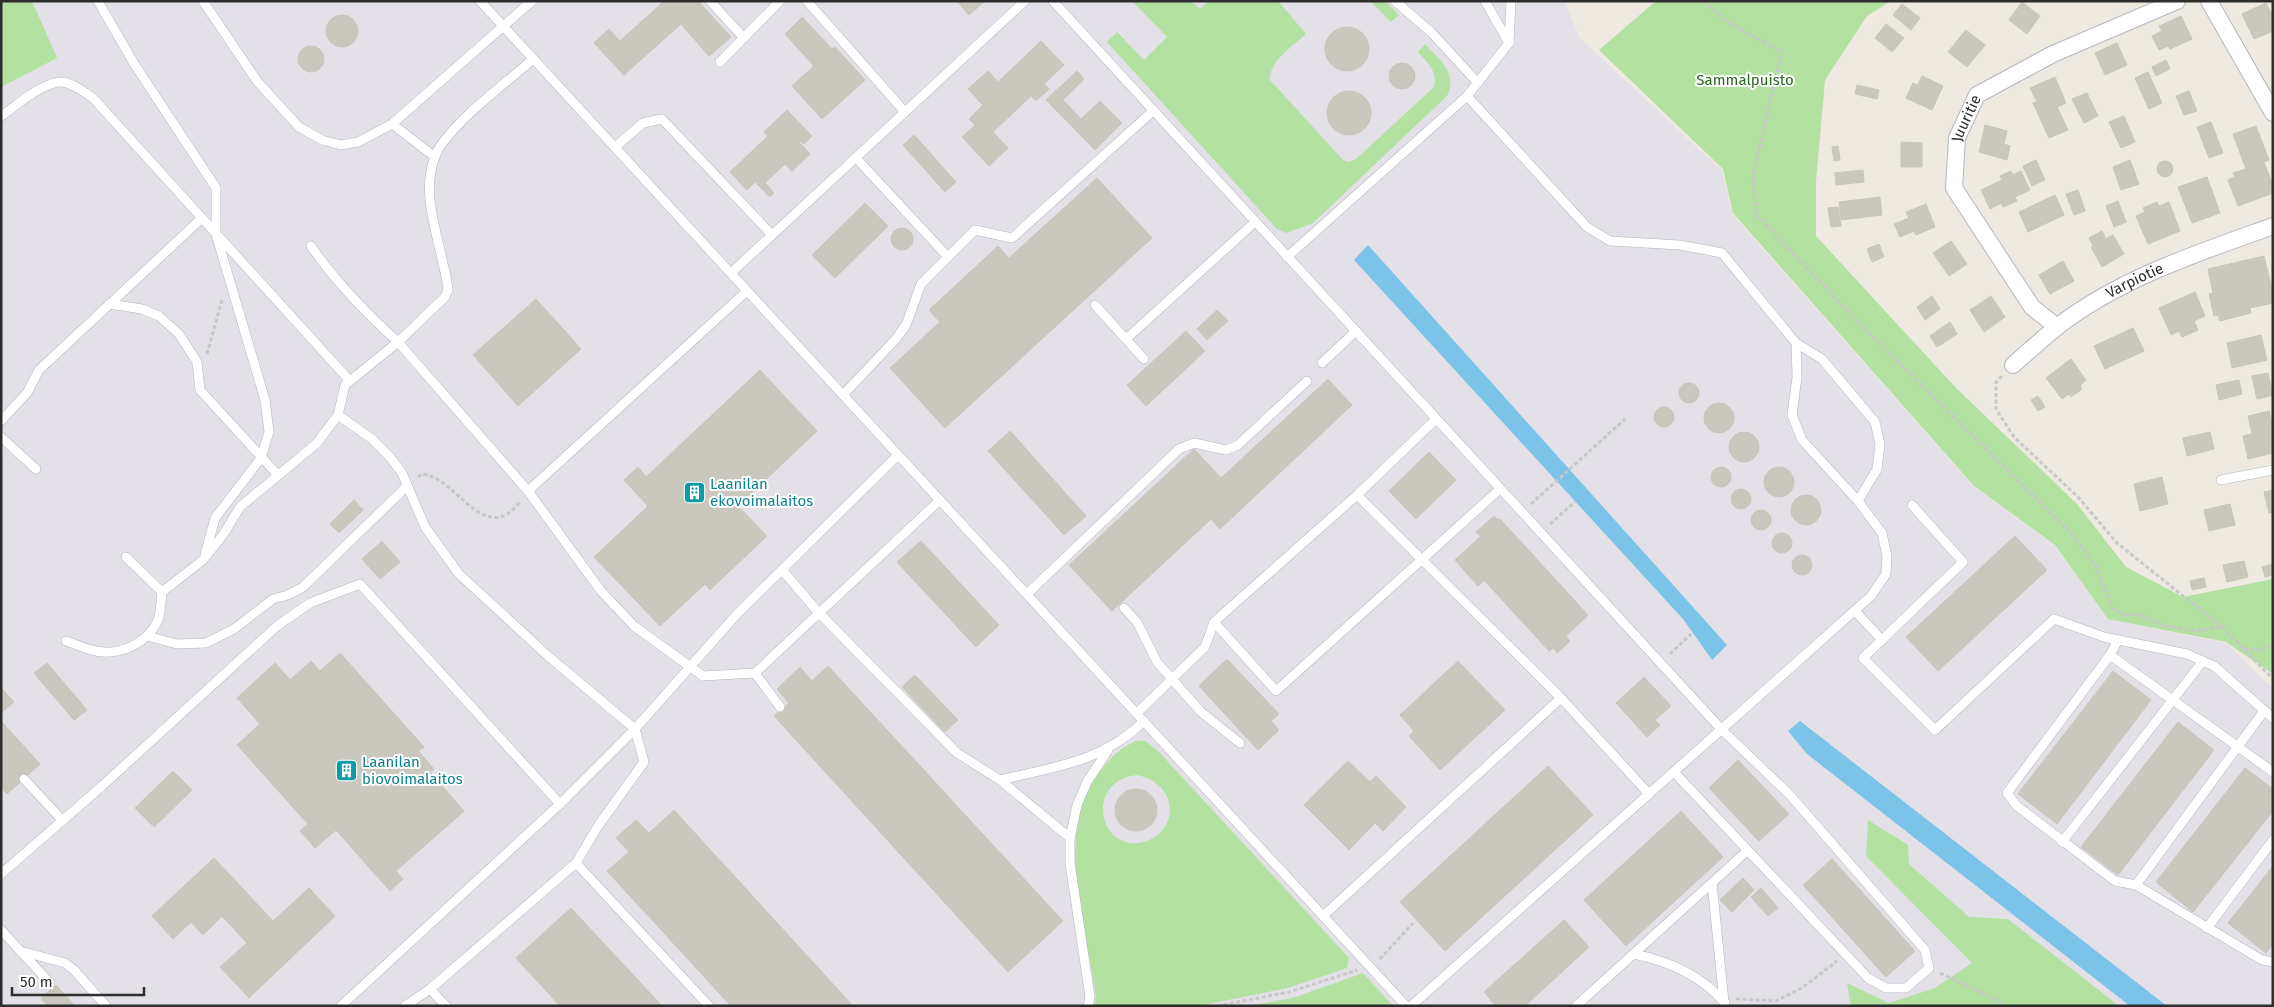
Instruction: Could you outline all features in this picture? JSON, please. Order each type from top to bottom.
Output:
[{"type":"street","name":"Juuritie","points":[[2057,326],[2032,307],[1954,188],[1957,138],[1977,95],[2053,54],[2177,1]]},
{"type":"street","points":[[2209,1],[2273,113]]},
{"type":"street","name":"Varpiotie","points":[[2014,365],[2057,326],[2111,292],[2151,272],[2273,226]]},
{"type":"lane","points":[[98,1],[133,62],[191,147],[216,188],[216,234],[265,400],[269,432],[261,458],[215,518],[203,560]]},
{"type":"lane","points":[[203,1],[257,82],[299,127],[322,140],[341,144],[358,142],[392,124],[532,1]]},
{"type":"lane","points":[[480,1],[1406,1006]]},
{"type":"lane","points":[[710,1],[744,38]]},
{"type":"lane","points":[[720,62],[780,1]]},
{"type":"lane","points":[[807,1],[905,112]]},
{"type":"lane","points":[[731,273],[1025,1]]},
{"type":"lane","points":[[1053,1],[1722,730],[1789,794],[1925,950],[1929,968],[1906,988],[1886,988],[1868,978],[1674,772]]},
{"type":"lane","points":[[1395,1],[1430,32],[1478,83]]},
{"type":"lane","points":[[1485,1],[1509,44]]},
{"type":"lane","points":[[1287,257],[1467,96],[1509,44],[1511,1]]},
{"type":"lane","points":[[66,641],[96,652],[114,652],[129,649],[146,636],[158,620],[162,592],[203,560],[223,535],[240,507],[277,474],[317,443],[338,415],[345,386],[398,342],[444,297],[448,290],[430,199],[431,173],[435,157],[441,145],[462,122],[533,59]]},
{"type":"lane","points":[[1,116],[48,84],[61,82],[71,84],[93,98],[350,382]]},
{"type":"lane","points":[[1467,96],[1587,227],[1610,241],[1680,245],[1722,253],[1796,343],[1822,359],[1875,422],[1880,444],[1877,469],[1858,500]]},
{"type":"lane","points":[[843,395],[895,340],[906,325],[921,284],[975,230],[1012,238],[1153,111]]},
{"type":"lane","points":[[615,147],[643,123],[662,119],[772,235]]},
{"type":"lane","points":[[392,124],[435,157]]},
{"type":"lane","points":[[856,158],[948,257]]},
{"type":"lane","points":[[1,421],[27,393],[39,370],[202,218]]},
{"type":"lane","points":[[1126,339],[1255,222]]},
{"type":"lane","points":[[311,246],[324,265],[398,342],[528,491],[601,591],[634,626],[704,676],[755,673],[818,612],[940,500]]},
{"type":"lane","points":[[528,491],[747,291]]},
{"type":"lane","points":[[109,304],[142,309],[159,316],[179,334],[197,362],[200,390],[277,474]]},
{"type":"lane","points":[[1095,305],[1144,359]]},
{"type":"lane","points":[[1322,363],[1356,331]]},
{"type":"lane","points":[[1411,1006],[1855,611],[1871,596],[1886,574],[1887,556],[1882,533],[1858,500],[1802,440],[1798,432],[1792,415],[1797,377],[1796,343]]},
{"type":"lane","points":[[1027,594],[1179,449],[1194,442],[1226,450],[1238,445],[1307,381]]},
{"type":"lane","points":[[338,415],[372,439],[390,457],[402,473],[425,527],[459,574],[554,661],[635,729],[644,762],[598,826],[576,863],[430,989],[405,1006]]},
{"type":"lane","points":[[1137,714],[1204,647],[1214,622],[1357,495],[1436,419]]},
{"type":"lane","points":[[1,436],[36,469]]},
{"type":"lane","points":[[341,1006],[560,804],[635,729],[737,614],[783,571],[898,455]]},
{"type":"lane","points":[[2221,480],[2273,470]]},
{"type":"lane","points":[[146,636],[177,644],[206,643],[234,628],[273,599],[288,595],[304,587],[407,486]]},
{"type":"lane","points":[[1214,622],[1276,691],[1500,489]]},
{"type":"lane","points":[[1357,495],[1561,698],[1649,794]]},
{"type":"lane","points":[[1912,505],[1963,562],[1864,658],[1934,730],[2054,619],[2104,637],[2187,654],[2203,661],[2214,666],[2273,718]]},
{"type":"lane","points":[[126,557],[162,592]]},
{"type":"lane","points":[[783,571],[818,612],[957,754],[1000,780],[1070,838]]},
{"type":"lane","points":[[1,874],[63,821],[277,626],[310,603],[360,584],[560,804]]},
{"type":"lane","points":[[1124,608],[1137,622],[1157,662],[1201,712],[1240,743]]},
{"type":"lane","points":[[1855,611],[1882,640]]},
{"type":"lane","points":[[2118,640],[2110,655],[2007,793],[2017,806],[2115,881],[2136,885],[2262,960],[2273,962]]},
{"type":"lane","points":[[2110,655],[2273,772]]},
{"type":"lane","points":[[2062,842],[2203,661]]},
{"type":"lane","points":[[755,673],[780,707]]},
{"type":"lane","points":[[1323,916],[1561,698]]},
{"type":"lane","points":[[2136,885],[2239,748],[2264,711]]},
{"type":"lane","points":[[1000,780],[1084,760],[1108,750],[1144,721]]},
{"type":"lane","points":[[1088,1006],[1090,997],[1070,863],[1070,838],[1077,805],[1087,782],[1108,750]]},
{"type":"lane","points":[[24,779],[63,821]]},
{"type":"lane","points":[[2207,928],[2273,840]]},
{"type":"lane","points":[[1576,1006],[1747,851]]},
{"type":"lane","points":[[576,863],[709,1006]]},
{"type":"lane","points":[[1712,883],[1725,1004]]},
{"type":"lane","points":[[1,930],[50,983]]},
{"type":"lane","points":[[20,951],[65,963],[74,970],[106,1006]]},
{"type":"lane","points":[[1634,954],[1658,959],[1681,969],[1725,1004]]},
{"type":"lane","points":[[430,989],[446,1006]]},
{"type":"path","points":[[1704,1],[1727,22],[1782,52],[1754,174],[1756,214],[1860,324],[2072,534],[2096,567],[2113,609],[2124,615],[2138,614],[2162,625],[2192,631],[2222,627]]},
{"type":"path","points":[[198,379],[220,307],[231,285]]},
{"type":"path","points":[[2014,365],[1996,382],[1996,409],[2014,437],[2078,497],[2117,543],[2222,627],[2273,679]]},
{"type":"path","points":[[1521,512],[1625,419]]},
{"type":"path","points":[[407,486],[422,474],[432,475],[451,488],[467,505],[484,516],[495,518],[504,516],[518,505],[528,491]]},
{"type":"path","points":[[1541,533],[1575,502]]},
{"type":"path","points":[[1660,663],[1691,634]]},
{"type":"path","points":[[2244,649],[2259,650],[2273,645]]},
{"type":"path","points":[[1217,1006],[1289,992],[1369,966],[1385,956],[1413,923]]},
{"type":"path","points":[[1725,1004],[1739,998],[1776,1001],[1802,988],[1846,955]]},
{"type":"path","points":[[1929,968],[1997,1000],[2004,1006]]},
{"type":"shaded area","points":[[1,1],[1564,1],[1580,38],[1722,171],[1732,214],[1974,487],[2054,545],[2108,619],[2226,643],[2273,689],[2273,1006],[1,1006]]},
{"type":"green space","points":[[1,1],[32,1],[57,58],[1,87]]},
{"type":"green space","points":[[1132,1],[1191,1],[1200,9],[1208,1],[1278,1],[1306,34],[1273,66],[1270,80],[1343,160],[1349,162],[1356,159],[1434,87],[1435,76],[1429,64],[1418,52],[1425,44],[1446,67],[1449,74],[1450,88],[1447,96],[1313,223],[1287,233],[1277,229],[1107,42],[1117,32],[1144,60],[1167,37]]},
{"type":"green space","points":[[1370,1],[1385,1],[1399,15],[1391,22]]},
{"type":"green space","name":"Sammalpuisto","points":[[1656,1],[1891,1],[1867,16],[1825,80],[1816,181],[1816,236],[1956,388],[2077,504],[2126,567],[2183,597],[2273,579],[2273,674],[2226,642],[2108,619],[2055,545],[1974,486],[1733,213],[1723,169],[1599,50]]},
{"type":"green space","points":[[1136,741],[1145,741],[1159,752],[1349,958],[1347,968],[1288,988],[1198,1006],[1094,1006],[1096,996],[1076,881],[1075,852],[1078,824],[1085,798],[1099,773],[1115,754]],"holes":[[[1137,775],[1145,777],[1159,786],[1168,798],[1170,806],[1167,823],[1161,832],[1148,841],[1128,843],[1116,837],[1108,827],[1103,815],[1104,802],[1109,790],[1120,780]]]},
{"type":"green space","points":[[1868,820],[1908,845],[1909,864],[1969,917],[2008,919],[2119,1006],[1851,1006],[1847,983],[1889,1003],[1935,988],[1972,963],[1866,856]]},
{"type":"green space","points":[[1363,973],[1393,1006],[1247,1006],[1293,998]]},
{"type":"water","points":[[1368,245],[1727,645],[1712,660],[1683,619],[1354,260]]},
{"type":"water","points":[[1800,721],[2167,1006],[2130,1006],[1807,754],[1788,731]]},
{"type":"building","points":[[660,1],[698,1],[731,37],[709,56],[681,24],[624,75],[594,43],[609,29],[620,41],[662,3]]},
{"type":"building","points":[[957,1],[985,1],[969,15]]},
{"type":"building","points":[[2022,2],[2040,16],[2027,34],[2009,20]]},
{"type":"building","points":[[2266,3],[2273,17],[2273,31],[2254,39],[2242,14]]},
{"type":"building","points":[[1902,4],[1920,18],[1911,30],[1893,15]]},
{"type":"building","points":[[342,15],[348,16],[353,20],[357,25],[357,37],[353,42],[348,46],[342,47],[336,46],[331,42],[327,37],[326,31],[327,25],[331,20],[336,16]]},
{"type":"building","points":[[2181,16],[2192,39],[2170,49],[2168,46],[2159,50],[2152,36],[2162,31],[2159,26]]},
{"type":"building","points":[[802,17],[832,49],[835,47],[865,80],[822,119],[792,86],[814,66],[785,34]]},
{"type":"building","points":[[1886,24],[1904,38],[1892,52],[1875,38]]},
{"type":"building","points":[[1343,27],[1351,27],[1363,33],[1369,49],[1363,65],[1351,71],[1343,71],[1331,65],[1325,53],[1325,45],[1331,33]]},
{"type":"building","points":[[1966,30],[1985,45],[1967,67],[1948,52]]},
{"type":"building","points":[[1041,41],[1064,65],[1044,84],[1049,89],[1036,101],[1031,96],[993,132],[1008,148],[989,166],[962,137],[975,125],[969,119],[983,105],[968,89],[988,71],[998,82]]},
{"type":"building","points":[[2117,43],[2127,65],[2105,75],[2095,53]]},
{"type":"building","points":[[311,46],[320,50],[324,59],[320,68],[311,72],[302,68],[298,59],[302,50]]},
{"type":"building","points":[[2166,60],[2170,69],[2156,76],[2152,67]]},
{"type":"building","points":[[1402,63],[1411,67],[1415,76],[1411,85],[1402,89],[1393,85],[1389,76],[1393,67]]},
{"type":"building","points":[[1077,71],[1084,79],[1063,100],[1081,119],[1100,101],[1122,123],[1095,150],[1046,100]]},
{"type":"building","points":[[2148,72],[2162,103],[2149,109],[2135,78]]},
{"type":"building","points":[[1922,76],[1943,86],[1932,110],[1906,98],[1913,83],[1918,85]]},
{"type":"building","points":[[2055,77],[2066,103],[2057,107],[2068,130],[2049,138],[2033,103],[2037,102],[2030,88]]},
{"type":"building","points":[[1857,85],[1879,90],[1877,99],[1855,94]]},
{"type":"building","points":[[1353,91],[1365,97],[1370,104],[1370,122],[1365,129],[1358,134],[1345,135],[1337,132],[1330,125],[1327,109],[1330,101],[1337,94]]},
{"type":"building","points":[[2189,91],[2197,111],[2184,115],[2176,96]]},
{"type":"building","points":[[2087,93],[2098,116],[2084,123],[2072,99]]},
{"type":"building","points":[[787,110],[812,136],[804,144],[801,141],[799,142],[810,154],[792,171],[785,164],[765,183],[774,193],[770,197],[755,182],[747,190],[730,172],[768,136],[764,132]]},
{"type":"building","points":[[2124,116],[2135,142],[2121,148],[2109,122]]},
{"type":"building","points":[[2211,122],[2223,153],[2209,158],[2197,127]]},
{"type":"building","points":[[1985,125],[2007,131],[2004,144],[2010,146],[2007,160],[1979,152]]},
{"type":"building","points":[[2256,126],[2269,160],[2264,162],[2273,186],[2273,193],[2238,206],[2228,180],[2235,177],[2233,173],[2246,169],[2233,134]]},
{"type":"building","points":[[914,135],[956,182],[945,192],[903,145]]},
{"type":"building","points":[[1901,142],[1922,143],[1922,167],[1901,167]]},
{"type":"building","points":[[1838,146],[1840,160],[1834,161],[1832,147]]},
{"type":"building","points":[[2036,160],[2045,180],[2032,186],[2023,166]]},
{"type":"building","points":[[2130,160],[2139,184],[2121,190],[2113,167]]},
{"type":"building","points":[[2165,161],[2173,169],[2165,177],[2157,169]]},
{"type":"building","points":[[1863,170],[1864,182],[1836,185],[1835,173]]},
{"type":"building","points":[[2011,171],[2013,175],[2021,171],[2030,190],[2015,197],[2017,201],[2003,207],[2001,203],[1990,209],[1981,190],[2002,180],[2000,176]]},
{"type":"building","points":[[2207,177],[2220,213],[2192,223],[2178,187]]},
{"type":"building","points":[[1097,178],[1152,238],[945,428],[890,368],[940,322],[929,310],[998,246],[1009,258]]},
{"type":"building","points":[[2078,190],[2085,211],[2074,215],[2066,194]]},
{"type":"building","points":[[2055,195],[2064,215],[2028,232],[2019,212]]},
{"type":"building","points":[[1880,197],[1882,215],[1841,220],[1839,202]]},
{"type":"building","points":[[2118,201],[2126,222],[2114,227],[2106,206]]},
{"type":"building","points":[[2157,202],[2159,206],[2169,202],[2180,231],[2148,244],[2136,216],[2145,212],[2143,208]]},
{"type":"building","points":[[865,203],[888,226],[835,278],[812,255]]},
{"type":"building","points":[[1926,204],[1935,227],[1916,235],[1914,231],[1900,237],[1894,224],[1909,218],[1906,212]]},
{"type":"building","points":[[1838,207],[1841,226],[1831,227],[1828,208]]},
{"type":"building","points":[[902,228],[910,231],[913,239],[910,247],[902,250],[894,247],[891,239],[894,231]]},
{"type":"building","points":[[2102,231],[2106,239],[2113,235],[2124,254],[2102,267],[2091,247],[2093,246],[2089,238]]},
{"type":"building","points":[[1951,241],[1967,264],[1949,276],[1933,253]]},
{"type":"building","points":[[1879,244],[1884,257],[1872,262],[1867,249]]},
{"type":"building","points":[[2264,256],[2273,294],[2273,303],[2250,308],[2251,313],[2220,321],[2218,315],[2214,316],[2209,294],[2213,293],[2208,269]]},
{"type":"building","points":[[2063,261],[2074,281],[2050,294],[2039,275]]},
{"type":"building","points":[[2195,292],[2205,316],[2194,321],[2198,330],[2182,337],[2179,331],[2171,335],[2159,308]]},
{"type":"building","points":[[1932,296],[1940,309],[1925,320],[1917,307]]},
{"type":"building","points":[[1991,296],[2005,317],[1984,332],[1970,310]]},
{"type":"building","points":[[536,299],[581,349],[518,406],[473,355]]},
{"type":"building","points":[[1217,310],[1228,321],[1207,340],[1197,329]]},
{"type":"building","points":[[1950,322],[1957,334],[1937,347],[1930,336]]},
{"type":"building","points":[[2133,328],[2144,351],[2105,369],[2094,346]]},
{"type":"building","points":[[1186,331],[1205,351],[1146,406],[1127,385]]},
{"type":"building","points":[[2261,335],[2267,360],[2232,368],[2227,343]]},
{"type":"building","points":[[2071,359],[2086,380],[2080,386],[2082,389],[2071,397],[2069,394],[2062,399],[2046,378]]},
{"type":"building","name":"Laanilan ekovoimalaitos","points":[[760,370],[817,431],[738,506],[767,536],[710,590],[705,584],[660,626],[594,557],[648,506],[624,480],[638,467],[646,477]]},
{"type":"building","points":[[2268,373],[2273,395],[2257,399],[2252,376]]},
{"type":"building","points":[[1328,379],[1352,405],[1220,529],[1211,519],[1112,611],[1069,565],[1194,449],[1221,478]]},
{"type":"building","points":[[2239,380],[2242,394],[2219,400],[2216,385]]},
{"type":"building","points":[[1689,383],[1696,386],[1699,393],[1696,400],[1689,403],[1682,400],[1679,393],[1682,386]]},
{"type":"building","points":[[2038,396],[2045,407],[2038,411],[2031,400]]},
{"type":"building","points":[[1719,403],[1729,408],[1734,418],[1729,428],[1719,433],[1709,428],[1704,418],[1709,408]]},
{"type":"building","points":[[1664,407],[1671,410],[1674,417],[1671,424],[1664,427],[1657,424],[1654,417],[1657,410]]},
{"type":"building","points":[[2269,411],[2273,426],[2273,453],[2248,459],[2243,436],[2252,434],[2248,416]]},
{"type":"building","points":[[1010,431],[1086,516],[1064,535],[988,451]]},
{"type":"building","points":[[1744,432],[1754,437],[1759,447],[1754,457],[1744,462],[1734,457],[1729,447],[1734,437]]},
{"type":"building","points":[[2210,432],[2214,449],[2187,456],[2183,438]]},
{"type":"building","points":[[1429,452],[1456,480],[1416,519],[1389,491]]},
{"type":"building","points":[[1721,467],[1728,470],[1731,477],[1728,484],[1721,487],[1714,484],[1711,477],[1714,470]]},
{"type":"building","points":[[1779,467],[1789,472],[1794,482],[1789,492],[1779,497],[1769,492],[1764,482],[1769,472]]},
{"type":"building","points":[[2162,477],[2168,504],[2140,511],[2134,484]]},
{"type":"building","points":[[1741,489],[1748,492],[1751,499],[1748,506],[1741,509],[1734,506],[1731,499],[1734,492]]},
{"type":"building","points":[[2273,490],[2273,512],[2269,513],[2264,492]]},
{"type":"building","points":[[1806,495],[1816,500],[1821,510],[1816,520],[1806,525],[1796,520],[1791,510],[1796,500]]},
{"type":"building","points":[[354,500],[363,510],[339,533],[330,524]]},
{"type":"building","points":[[2230,504],[2235,525],[2209,531],[2204,510]]},
{"type":"building","points":[[1761,510],[1768,513],[1771,520],[1768,527],[1761,530],[1754,527],[1751,520],[1754,513]]},
{"type":"building","points":[[1494,516],[1498,520],[1500,519],[1588,615],[1566,636],[1570,641],[1557,653],[1553,648],[1549,651],[1484,580],[1478,586],[1455,560],[1481,536],[1476,532]]},
{"type":"building","points":[[1782,533],[1789,536],[1792,543],[1789,550],[1782,553],[1775,550],[1772,543],[1775,536]]},
{"type":"building","points":[[2015,536],[2047,570],[1938,671],[1906,637]]},
{"type":"building","points":[[382,541],[400,562],[380,579],[362,559]]},
{"type":"building","points":[[921,541],[999,625],[976,647],[897,562]]},
{"type":"building","points":[[1802,555],[1809,558],[1812,565],[1809,572],[1802,575],[1795,572],[1792,565],[1795,558]]},
{"type":"building","points":[[2244,561],[2248,577],[2227,582],[2223,565]]},
{"type":"building","points":[[2273,564],[2273,575],[2265,577],[2262,567]]},
{"type":"building","points":[[2204,578],[2206,587],[2192,590],[2190,581]]},
{"type":"building","name":"Laanilan biovoimalaitos","points":[[340,653],[424,747],[418,751],[434,769],[430,772],[464,811],[396,871],[403,879],[390,891],[336,830],[315,848],[300,831],[308,824],[237,745],[260,724],[237,698],[275,663],[290,680],[311,661],[320,671]]},
{"type":"building","points":[[1227,659],[1279,714],[1271,721],[1279,730],[1258,750],[1199,686]]},
{"type":"building","points":[[1458,661],[1505,710],[1440,770],[1409,736],[1414,731],[1400,715]]},
{"type":"building","points":[[47,663],[87,710],[74,720],[34,673]]},
{"type":"building","points":[[828,666],[1063,921],[1008,972],[774,716],[789,703],[777,689],[800,667],[812,681]]},
{"type":"building","points":[[2113,671],[2151,700],[2057,824],[2018,794]]},
{"type":"building","points":[[915,675],[958,720],[945,732],[902,687]]},
{"type":"building","points":[[1644,677],[1671,706],[1655,720],[1660,725],[1647,737],[1616,703]]},
{"type":"building","points":[[1,688],[14,702],[1,713]]},
{"type":"building","points":[[1,721],[40,764],[7,794],[1,788]]},
{"type":"building","points":[[2178,722],[2214,750],[2118,875],[2081,847]]},
{"type":"building","points":[[1738,760],[1789,814],[1759,841],[1709,788]]},
{"type":"building","points":[[1348,761],[1370,782],[1376,776],[1406,807],[1383,831],[1375,823],[1349,850],[1304,805]]},
{"type":"building","points":[[1548,766],[1593,815],[1445,951],[1400,902]]},
{"type":"building","points":[[2245,768],[2273,789],[2273,811],[2193,912],[2156,882]]},
{"type":"building","points":[[173,771],[192,790],[154,827],[135,808]]},
{"type":"building","points":[[1136,789],[1151,795],[1157,810],[1151,825],[1136,831],[1121,825],[1115,810],[1121,795]]},
{"type":"building","points":[[674,810],[853,1006],[731,1006],[607,871],[629,852],[616,838],[636,820],[649,833]]},
{"type":"building","points":[[1681,811],[1723,857],[1626,946],[1584,900]]},
{"type":"building","points":[[214,858],[273,921],[309,888],[335,916],[249,998],[220,967],[247,943],[222,916],[203,935],[191,922],[173,939],[152,916]]},
{"type":"building","points":[[1832,859],[1915,951],[1886,977],[1803,885]]},
{"type":"building","points":[[2273,866],[2273,944],[2266,953],[2228,923]]},
{"type":"building","points":[[1743,878],[1754,890],[1732,912],[1720,900]]},
{"type":"building","points":[[1761,888],[1778,908],[1768,916],[1751,897]]},
{"type":"building","points":[[571,908],[662,1006],[560,1006],[516,958]]},
{"type":"building","points":[[1564,920],[1589,947],[1525,1006],[1496,1006],[1484,992]]},
{"type":"building","points":[[56,985],[75,1006],[48,1006],[41,998]]},
{"type":"place","name":"Laanilan ekovoimalaitos","points":[[694,493]]},
{"type":"place","name":"Laanilan biovoimalaitos","points":[[346,771]]}]
